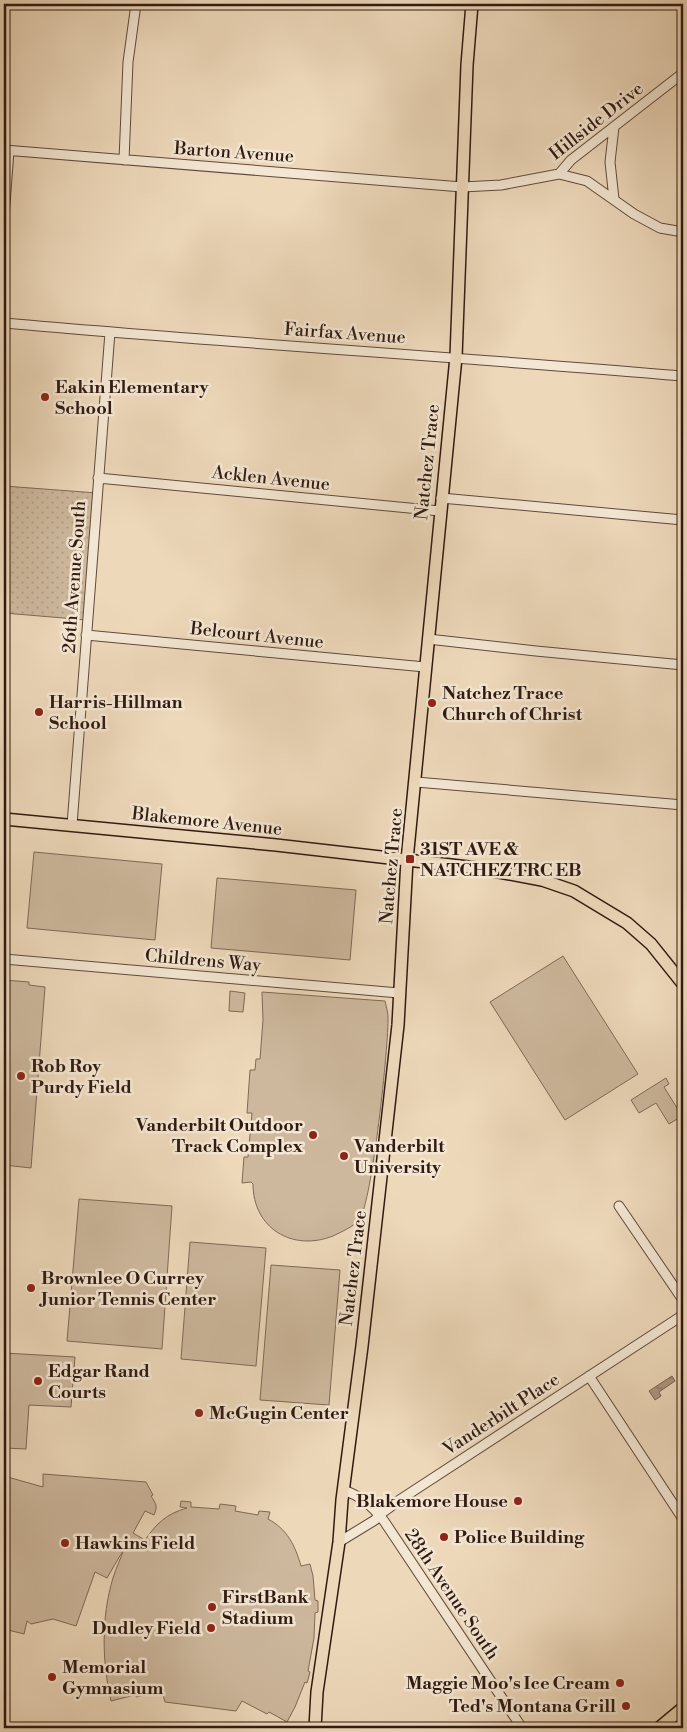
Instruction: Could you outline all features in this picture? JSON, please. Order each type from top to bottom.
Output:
[{"type":"main road","name":"Natchez Trace","points":[[315,1728],[317,1692],[339,1542],[343,1490],[364,1328],[398,1025],[407,860],[456,357],[467,65],[472,4]]},
{"type":"main road","name":"Blakemore Avenue","points":[[4,819],[276,845],[499,871],[542,880],[574,891],[627,923],[651,944],[683,984]]},
{"type":"main road","points":[[659,1728],[683,1708]]},
{"type":"street","points":[[124,160],[128,62],[136,4]]},
{"type":"street","name":"Hillside Drive","points":[[462,187],[501,186],[559,174],[571,160],[683,73]]},
{"type":"street","points":[[614,127],[610,162],[614,199]]},
{"type":"street","points":[[4,217],[6,150]]},
{"type":"street","name":"Barton Avenue","points":[[6,150],[462,187]]},
{"type":"street","points":[[559,174],[587,181],[634,214],[660,228],[683,232]]},
{"type":"street","name":"Fairfax Avenue","points":[[4,323],[683,376]]},
{"type":"street","name":"26th Avenue South","points":[[72,825],[110,332]]},
{"type":"street","name":"Acklen Avenue","points":[[98,478],[440,511]]},
{"type":"street","points":[[441,498],[683,520]]},
{"type":"street","name":"Belcourt Avenue","points":[[86,635],[425,667]]},
{"type":"street","points":[[428,639],[683,664]]},
{"type":"street","points":[[416,782],[683,805]]},
{"type":"street","name":"Childrens Way","points":[[4,959],[399,993]]},
{"type":"street","points":[[619,1206],[683,1300]]},
{"type":"street","name":"Vanderbilt Place","points":[[339,1542],[683,1315]]},
{"type":"street","points":[[589,1376],[683,1519]]},
{"type":"street","name":"28th Avenue South","points":[[343,1490],[352,1493],[379,1515],[522,1728]]},
{"type":"shaded area","points":[[4,486],[97,493],[87,620],[4,613]]},
{"type":"shaded area","points":[[34,852],[162,864],[155,940],[27,928]]},
{"type":"shaded area","points":[[217,878],[356,890],[350,960],[211,948]]},
{"type":"shaded area","points":[[563,956],[638,1074],[565,1120],[490,1002]]},
{"type":"shaded area","name":"Rob Roy Purdy Field","points":[[4,980],[29,982],[29,985],[45,987],[31,1168],[4,1165]]},
{"type":"shaded area","points":[[230,991],[245,993],[243,1012],[229,1011]]},
{"type":"shaded area","name":"Vanderbilt Outdoor Track Complex","points":[[262,992],[385,1001],[387,1009],[388,1033],[383,1089],[374,1156],[364,1208],[359,1220],[354,1225],[333,1236],[318,1240],[303,1241],[290,1238],[278,1232],[268,1224],[260,1213],[255,1200],[253,1184],[251,1182],[242,1183],[244,1157],[248,1157],[252,1113],[247,1113],[250,1070],[255,1070],[256,1059],[260,1059],[263,1020]]},
{"type":"shaded area","points":[[666,1078],[669,1084],[664,1087],[682,1116],[669,1124],[656,1103],[639,1113],[631,1100]]},
{"type":"shaded area","points":[[79,1199],[172,1206],[162,1349],[67,1341]]},
{"type":"shaded area","points":[[190,1242],[266,1248],[256,1366],[181,1359]]},
{"type":"shaded area","points":[[271,1265],[340,1270],[329,1405],[260,1400]]},
{"type":"shaded area","name":"Edgar Rand Courts","points":[[4,1353],[75,1357],[71,1407],[29,1405],[26,1449],[4,1448]]},
{"type":"shaded area","name":"FirstBank Stadium","points":[[43,1474],[146,1482],[153,1495],[151,1496],[156,1509],[154,1515],[145,1511],[133,1533],[145,1540],[163,1520],[173,1513],[187,1508],[180,1507],[181,1501],[191,1502],[191,1507],[219,1509],[220,1504],[236,1506],[235,1511],[258,1515],[259,1511],[270,1512],[268,1519],[275,1523],[289,1538],[301,1566],[310,1564],[315,1600],[318,1601],[318,1612],[315,1613],[314,1638],[308,1671],[310,1672],[307,1683],[305,1682],[287,1722],[242,1701],[236,1711],[165,1702],[162,1691],[111,1701],[106,1671],[104,1640],[106,1608],[114,1574],[124,1549],[107,1578],[95,1572],[76,1626],[53,1619],[31,1624],[27,1621],[24,1634],[4,1629],[4,1476],[43,1487]]},
{"type":"water","points":[[672,1376],[675,1381],[659,1392],[661,1396],[655,1400],[649,1391]]},
{"type":"place","name":"Eakin Elementary School","points":[[45,397]]},
{"type":"place","name":"Natchez Trace Church of Christ","points":[[432,703]]},
{"type":"place","name":"Harris-Hillman School","points":[[39,712]]},
{"type":"place","name":"31ST AVE & NATCHEZ TRC EB","points":[[410,859]]},
{"type":"place","name":"Rob Roy Purdy Field","points":[[21,1076]]},
{"type":"place","name":"Vanderbilt Outdoor Track Complex","points":[[313,1135]]},
{"type":"place","name":"Vanderbilt University","points":[[344,1156]]},
{"type":"place","name":"Brownlee O Currey Junior Tennis Center","points":[[31,1288]]},
{"type":"place","name":"Edgar Rand Courts","points":[[38,1381]]},
{"type":"place","name":"McGugin Center","points":[[199,1413]]},
{"type":"place","name":"Blakemore House","points":[[518,1501]]},
{"type":"place","name":"Police Building","points":[[444,1537]]},
{"type":"place","name":"Hawkins Field","points":[[65,1543]]},
{"type":"place","name":"FirstBank Stadium","points":[[212,1607]]},
{"type":"place","name":"Dudley Field","points":[[211,1628]]},
{"type":"place","name":"Memorial Gymnasium","points":[[52,1677]]},
{"type":"place","name":"Maggie Moo's Ice Cream","points":[[620,1683]]},
{"type":"place","name":"Ted's Montana Grill","points":[[626,1706]]}]
